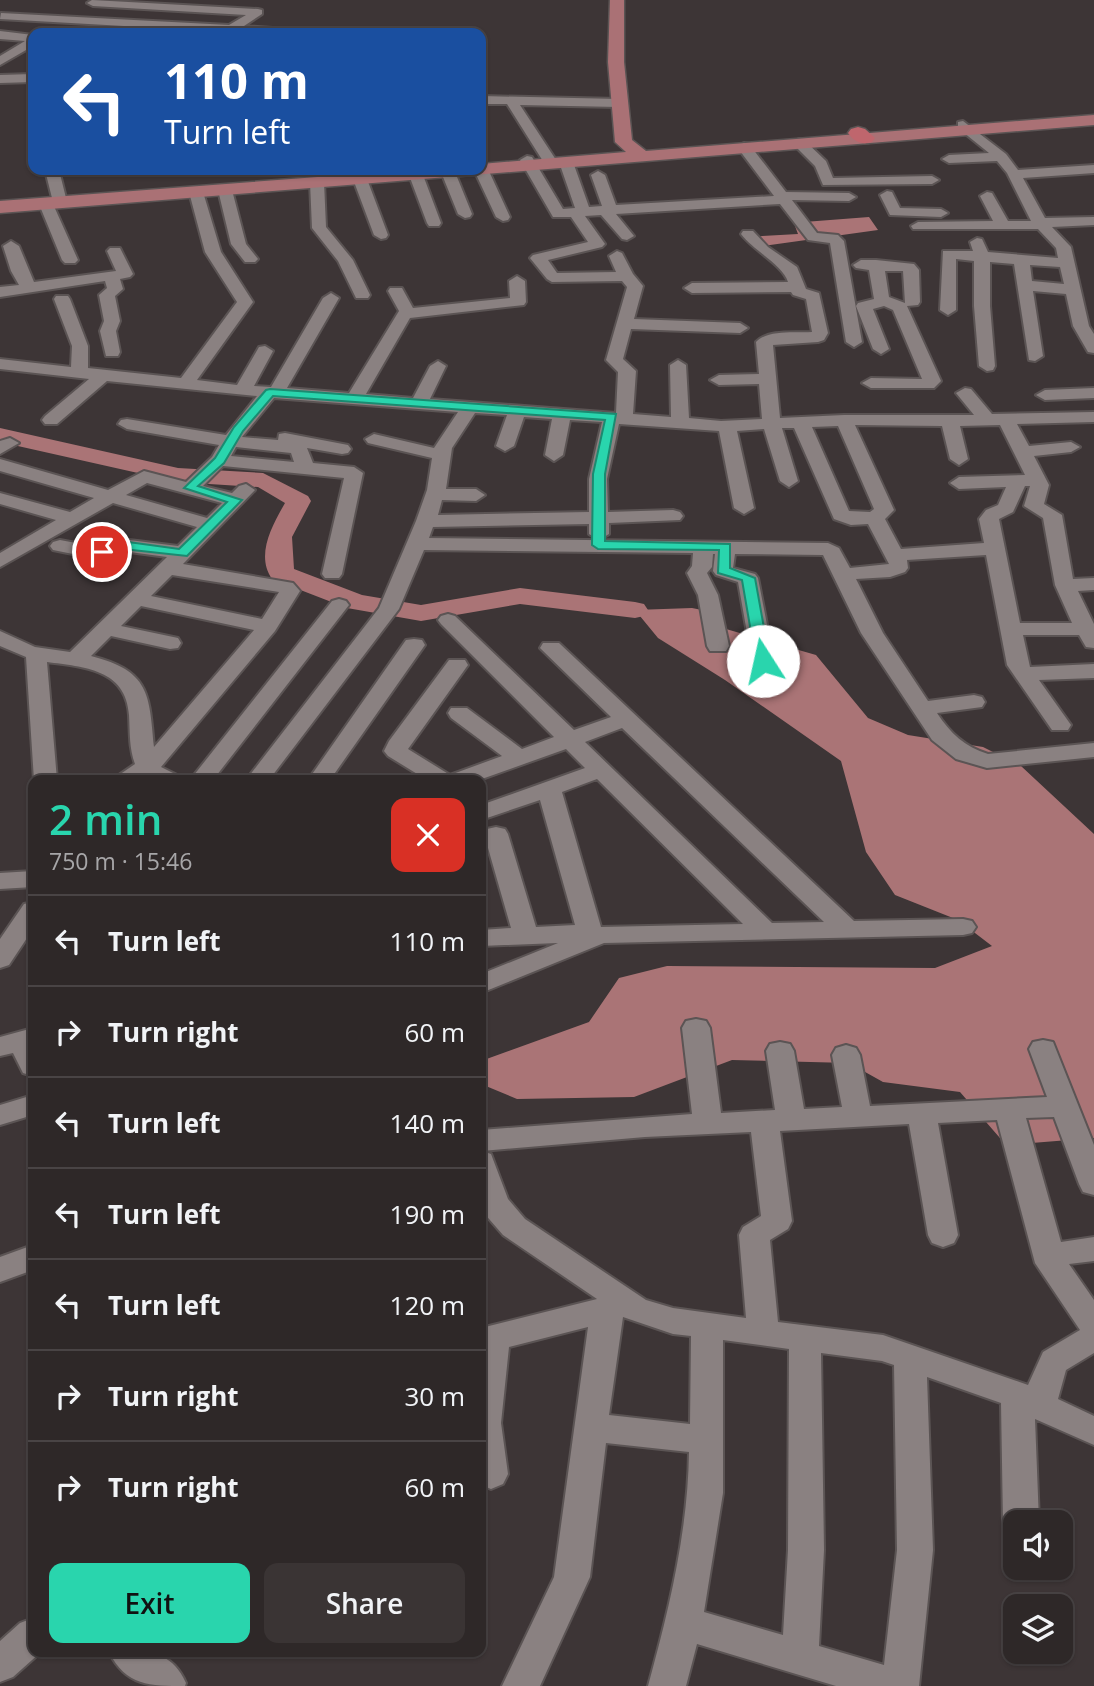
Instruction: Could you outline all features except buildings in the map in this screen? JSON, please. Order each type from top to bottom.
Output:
[{"type":"main road","points":[[617,0],[615,28],[624,142],[638,153],[799,143],[861,136]]},
{"type":"main road","points":[[486,163],[555,161],[1094,117]]},
{"type":"main road","points":[[486,169],[529,162]]},
{"type":"main road","points":[[55,201],[360,175]]},
{"type":"main road","points":[[4,204],[225,190],[309,178],[360,179],[390,175]]},
{"type":"street","points":[[54,28],[96,1],[258,12],[232,28]]},
{"type":"street","points":[[3,9],[69,19],[213,28]]},
{"type":"street","points":[[46,9],[299,24]]},
{"type":"street","points":[[86,28],[96,21]]},
{"type":"street","points":[[141,28],[145,24]]},
{"type":"street","points":[[0,35],[28,39]]},
{"type":"street","points":[[3,55],[28,44]]},
{"type":"street","points":[[3,55],[28,58]]},
{"type":"street","points":[[0,79],[28,78]]},
{"type":"street","points":[[486,100],[619,103]]},
{"type":"street","points":[[510,100],[555,161],[597,244],[538,258],[552,276],[558,279],[626,276]]},
{"type":"street","points":[[965,128],[1001,157],[1014,174],[1024,197],[1041,224],[1063,247],[1081,326],[1094,348]]},
{"type":"street","points":[[799,143],[821,164],[828,183],[884,188],[932,180]]},
{"type":"street","points":[[744,147],[815,238],[836,239],[854,342]]},
{"type":"street","points":[[949,159],[1001,157]]},
{"type":"street","points":[[529,162],[556,213],[689,203],[751,204],[880,197],[884,188]]},
{"type":"street","points":[[872,165],[895,212],[944,213]]},
{"type":"street","points":[[1014,174],[1094,169]]},
{"type":"street","points":[[52,175],[55,201],[70,260]]},
{"type":"street","points":[[413,175],[434,223]]},
{"type":"street","points":[[449,175],[465,214]]},
{"type":"street","points":[[481,175],[503,217]]},
{"type":"street","points":[[597,175],[608,210],[627,236]]},
{"type":"street","points":[[309,178],[319,228],[345,260],[362,295]]},
{"type":"street","points":[[360,179],[381,235]]},
{"type":"street","points":[[225,190],[239,244],[250,259]]},
{"type":"street","points":[[185,385],[245,302],[213,252],[196,192]]},
{"type":"street","points":[[987,196],[1025,285],[1035,356]]},
{"type":"street","points":[[787,202],[835,208]]},
{"type":"street","points":[[918,226],[1000,227],[1094,220]]},
{"type":"street","points":[[748,234],[763,250],[789,267],[802,293],[813,296],[820,335],[765,340],[772,425],[789,481]]},
{"type":"street","points":[[977,240],[982,256],[981,304],[987,366]]},
{"type":"street","points":[[11,246],[18,269],[29,288]]},
{"type":"street","points":[[0,292],[112,277],[126,272],[115,251]]},
{"type":"street","points":[[912,302],[929,273],[948,254],[1067,263]]},
{"type":"street","points":[[598,545],[599,474],[618,417],[627,372],[614,362],[635,286],[626,276],[617,256]]},
{"type":"street","points":[[840,264],[905,266],[929,273],[947,310]]},
{"type":"street","points":[[876,265],[883,302]]},
{"type":"street","points":[[112,277],[115,289],[107,295],[112,321],[108,331],[112,352]]},
{"type":"street","points":[[354,399],[401,316],[408,313],[518,302],[517,281]]},
{"type":"street","points":[[1025,285],[1071,290]]},
{"type":"street","points":[[692,288],[798,287]]},
{"type":"street","points":[[396,291],[408,313]]},
{"type":"street","points":[[190,488],[219,460],[235,435],[273,393],[331,298]]},
{"type":"street","points":[[62,299],[80,346],[79,374]]},
{"type":"street","points":[[871,383],[928,384],[932,381],[900,307],[883,302],[864,306],[881,349]]},
{"type":"street","points":[[624,324],[740,328]]},
{"type":"street","points":[[243,390],[265,351]]},
{"type":"street","points":[[0,365],[273,393],[727,426],[844,420],[950,421],[1094,417]]},
{"type":"street","points":[[678,365],[680,422]]},
{"type":"street","points":[[419,404],[438,366]]},
{"type":"street","points":[[51,420],[103,376]]},
{"type":"street","points":[[719,380],[767,379]]},
{"type":"street","points":[[965,393],[997,420],[1023,452],[1028,480],[1006,508],[990,516],[1016,662],[1060,725]]},
{"type":"street","points":[[1045,395],[1094,393]]},
{"type":"street","points":[[261,775],[392,602],[435,494],[441,455],[469,408]]},
{"type":"street","points":[[505,446],[517,411]]},
{"type":"street","points":[[554,455],[562,414]]},
{"type":"street","points":[[801,423],[839,512],[850,519],[875,518],[884,510],[844,420]]},
{"type":"street","points":[[950,421],[958,459]]},
{"type":"street","points":[[127,424],[342,449]]},
{"type":"street","points":[[727,426],[744,508]]},
{"type":"street","points":[[235,435],[298,448],[305,467]]},
{"type":"street","points":[[374,439],[441,455]]},
{"type":"street","points":[[1023,452],[1071,447]]},
{"type":"street","points":[[219,460],[354,473],[332,574]]},
{"type":"street","points":[[0,465],[210,525]]},
{"type":"street","points":[[1,498],[39,476]]},
{"type":"street","points":[[0,561],[148,476],[190,488],[241,494],[75,660]]},
{"type":"street","points":[[959,483],[1028,480],[1040,488],[1034,506],[1052,515],[1056,554],[1072,608],[1089,629]]},
{"type":"street","points":[[435,494],[476,495]]},
{"type":"street","points":[[1,498],[74,519]]},
{"type":"street","points":[[426,521],[673,516]]},
{"type":"street","points":[[843,574],[895,570],[899,565],[875,518]]},
{"type":"street","points":[[417,544],[823,548],[832,552],[872,633],[943,739],[964,754],[979,759],[1094,750]]},
{"type":"street","points":[[60,546],[98,553],[121,545],[290,589],[268,627],[185,725],[147,767],[135,775]]},
{"type":"street","points":[[703,547],[702,567],[698,573],[708,595],[718,646]]},
{"type":"street","points":[[726,547],[723,571],[748,578],[763,661]]},
{"type":"street","points":[[894,555],[995,548]]},
{"type":"street","points":[[1065,585],[1094,584]]},
{"type":"street","points":[[136,599],[268,627]]},
{"type":"street","points":[[205,775],[339,605]]},
{"type":"street","points":[[448,620],[765,930]]},
{"type":"street","points":[[106,629],[170,643]]},
{"type":"street","points":[[1011,629],[1089,629]]},
{"type":"street","points":[[0,637],[18,649],[97,664],[129,683],[136,694],[147,767],[156,775]]},
{"type":"street","points":[[323,775],[414,645]]},
{"type":"street","points":[[551,648],[847,929]]},
{"type":"street","points":[[36,653],[45,775]]},
{"type":"street","points":[[435,775],[396,751],[397,746],[457,665]]},
{"type":"street","points":[[1023,674],[1094,671]]},
{"type":"street","points":[[922,708],[974,702]]},
{"type":"street","points":[[459,713],[520,758]]},
{"type":"street","points":[[472,775],[626,719]]},
{"type":"street","points":[[140,721],[185,725]]},
{"type":"street","points":[[486,811],[603,769]]},
{"type":"street","points":[[550,788],[590,935]]},
{"type":"street","points":[[496,834],[526,936]]},
{"type":"street","points":[[0,881],[28,878]]},
{"type":"street","points":[[0,959],[28,917]]},
{"type":"street","points":[[486,938],[963,927]]},
{"type":"street","points":[[486,983],[590,935]]},
{"type":"street","points":[[696,1028],[708,1124]]},
{"type":"street","points":[[18,1041],[28,1058]]},
{"type":"street","points":[[1043,1049],[1094,1184]]},
{"type":"street","points":[[763,1332],[754,1235],[777,1221],[780,1051]]},
{"type":"street","points":[[846,1055],[858,1116]]},
{"type":"street","points":[[486,1141],[708,1124],[1065,1106]]},
{"type":"street","points":[[0,1115],[28,1107]]},
{"type":"street","points":[[1009,1109],[1051,1263],[1094,1325]]},
{"type":"street","points":[[922,1113],[943,1235]]},
{"type":"street","points":[[486,1185],[494,1204],[514,1227],[617,1307],[673,1321],[883,1348],[1028,1401],[1094,1431]]},
{"type":"street","points":[[1051,1263],[1059,1254],[1094,1249]]},
{"type":"street","points":[[0,1270],[28,1259]]},
{"type":"street","points":[[486,1381],[488,1339],[617,1307]]},
{"type":"street","points":[[521,1686],[572,1577],[592,1427],[617,1307]]},
{"type":"street","points":[[667,1686],[684,1623],[706,1493],[707,1325]]},
{"type":"street","points":[[1022,1510],[1028,1401],[1056,1357],[1094,1337]]},
{"type":"street","points":[[800,1657],[806,1550],[805,1338]]},
{"type":"street","points":[[900,1686],[915,1550],[910,1357]]},
{"type":"street","points":[[592,1427],[708,1440]]},
{"type":"street","points":[[486,1438],[491,1474]]},
{"type":"street","points":[[684,1623],[894,1686]]},
{"type":"street","points":[[0,1665],[28,1640]]},
{"type":"street","points":[[134,1657],[167,1683]]},
{"type":"shaded area","points":[[869,217],[878,230],[763,246],[748,240],[762,236],[798,234],[795,226],[804,222]]},
{"type":"shaded area","points":[[692,608],[717,613],[726,629],[816,655],[868,718],[908,735],[983,747],[1021,766],[1094,834],[1094,1138],[1006,1145],[960,1092],[883,1082],[849,1063],[732,1060],[634,1097],[517,1099],[486,1086],[486,1059],[589,1022],[619,978],[667,966],[935,968],[992,946],[958,920],[895,895],[866,852],[841,761],[725,680],[658,638],[635,610]]},
{"type":"waterway","points":[[0,435],[178,475],[263,480],[299,501],[279,537],[281,573],[356,602],[421,613],[520,596],[635,610]]},
{"type":"route","points":[[102,552],[121,545],[182,553],[235,500],[190,488],[219,460],[238,429],[270,392],[611,417],[598,479],[598,545],[726,547],[723,571],[748,578],[763,661]]}]
